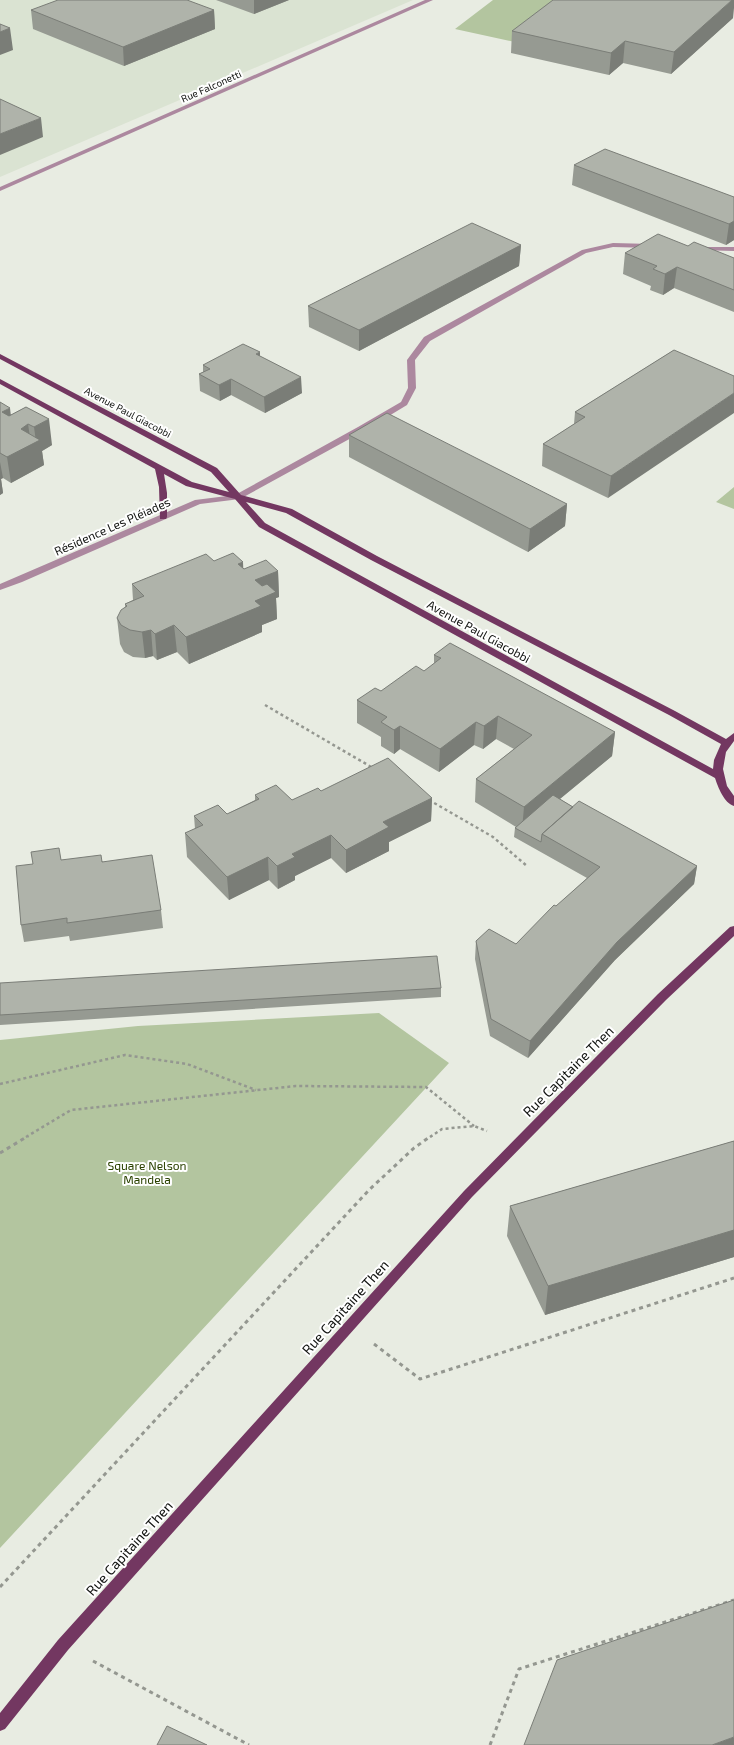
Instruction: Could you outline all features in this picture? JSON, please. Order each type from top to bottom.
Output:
[{"type":"main road","name":"Avenue Paul Giacobbi","points":[[0,356],[214,470],[262,525],[718,776]]},
{"type":"main road","name":"Avenue Paul Giacobbi","points":[[0,381],[189,484],[289,511],[374,558],[672,713],[726,743]]},
{"type":"main road","points":[[159,469],[163,480],[163,517]]},
{"type":"main road","points":[[734,736],[726,743],[718,758],[718,776],[726,794],[734,803]]},
{"type":"main road","name":"Rue Capitaine Then","points":[[0,1724],[63,1645],[468,1194],[626,1036],[662,997],[734,930]]},
{"type":"street","name":"Rue Falconetti","points":[[0,189],[430,0]]},
{"type":"street","points":[[237,497],[356,432],[404,403],[412,388],[411,360],[427,339],[584,251],[613,245],[657,246]]},
{"type":"street","points":[[693,248],[734,249]]},
{"type":"street","name":"Résidence Les Pléiades","points":[[0,587],[198,502],[237,497]]},
{"type":"path","points":[[265,705],[375,769]]},
{"type":"path","points":[[424,797],[493,837],[527,866]]},
{"type":"path","points":[[0,1084],[125,1055],[187,1064],[256,1090]]},
{"type":"path","points":[[0,1153],[71,1110],[296,1086],[426,1087],[474,1126],[519,1143]]},
{"type":"path","points":[[0,1587],[370,1190],[414,1148],[442,1129],[474,1126]]},
{"type":"path","points":[[350,1326],[420,1379],[734,1278]]},
{"type":"path","points":[[490,1745],[519,1669],[734,1600]]},
{"type":"path","points":[[63,1645],[249,1745]]},
{"type":"shaded area","points":[[0,0],[413,0],[0,177]]},
{"type":"green space","points":[[493,0],[566,0],[515,42],[455,29]]},
{"type":"green space","points":[[734,487],[734,509],[716,502]]},
{"type":"green space","name":"Square Nelson Mandela","points":[[379,1013],[449,1063],[0,1548],[0,1040],[138,1026]]},
{"type":"building","points":[[58,0],[187,0],[214,10],[123,47],[31,10]]},
{"type":"building","points":[[553,0],[732,0],[674,52],[625,41],[611,53],[512,31]]},
{"type":"building","points":[[0,24],[10,28],[0,32]]},
{"type":"building","points":[[0,99],[41,118],[0,134]]},
{"type":"building","points":[[605,149],[734,197],[734,221],[729,224],[574,165]]},
{"type":"building","points":[[472,223],[521,245],[359,330],[308,306]]},
{"type":"building","points":[[658,234],[688,246],[694,242],[734,258],[734,290],[677,267],[665,274],[653,269],[657,266],[625,253]]},
{"type":"building","points":[[243,344],[260,352],[256,354],[301,377],[264,397],[231,379],[219,385],[199,374],[210,369],[203,365]]},
{"type":"building","points":[[674,350],[734,376],[734,393],[611,476],[543,444],[585,417],[575,412]]},
{"type":"building","points":[[0,402],[10,408],[2,412],[9,416],[26,407],[49,419],[34,427],[28,424],[21,429],[40,440],[7,457],[0,453]]},
{"type":"building","points":[[387,413],[567,504],[530,529],[349,435]]},
{"type":"building","points":[[233,553],[243,562],[238,564],[244,569],[266,560],[278,571],[255,580],[262,586],[267,584],[276,592],[255,601],[261,606],[186,637],[174,625],[155,634],[151,630],[142,632],[130,630],[121,625],[117,618],[121,610],[127,606],[125,604],[144,596],[132,584],[206,554],[214,561]]},
{"type":"building","points":[[450,643],[615,732],[524,807],[476,779],[532,735],[498,716],[484,726],[476,722],[440,749],[400,726],[394,730],[381,722],[387,717],[357,700],[375,688],[381,691],[416,666],[424,671],[441,658],[434,655]]},
{"type":"building","points":[[388,758],[432,798],[383,822],[389,827],[346,850],[331,835],[292,854],[295,857],[277,866],[268,857],[227,877],[185,833],[203,825],[194,816],[218,805],[227,814],[259,799],[255,795],[276,785],[292,800],[318,788],[321,791]]},
{"type":"building","points":[[553,795],[573,807],[542,834],[541,842],[515,828]]},
{"type":"building","points":[[579,801],[697,866],[617,942],[530,1041],[491,1019],[476,941],[489,929],[516,944],[554,905],[556,906],[600,867],[542,834]]},
{"type":"building","points":[[59,848],[61,860],[101,855],[102,862],[152,855],[161,910],[67,923],[67,918],[21,925],[16,866],[33,864],[31,852]]},
{"type":"building","points":[[437,956],[441,988],[0,1015],[0,983]]},
{"type":"building","points":[[734,1141],[734,1230],[548,1286],[510,1206]]},
{"type":"building","points":[[734,1600],[734,1737],[712,1745],[524,1745],[557,1660]]},
{"type":"building","points":[[167,1726],[207,1745],[157,1745]]}]
